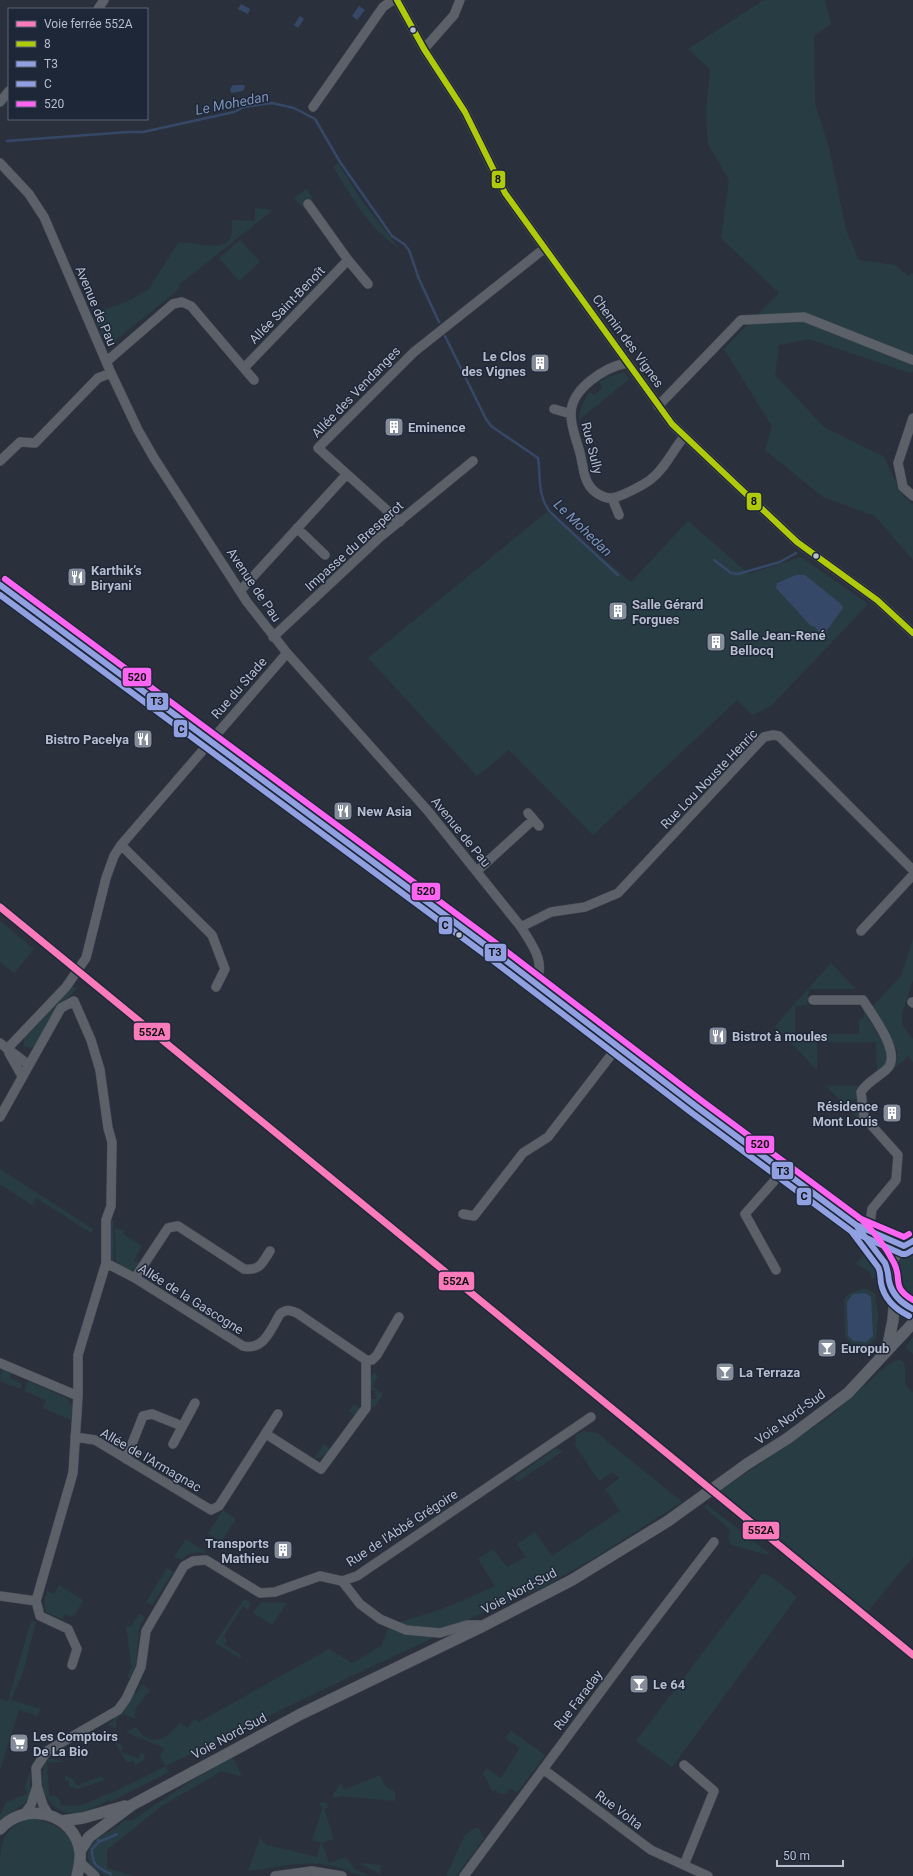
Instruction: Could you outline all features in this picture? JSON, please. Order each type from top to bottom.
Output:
[{"type":"main road","points":[[0,585],[536,983],[856,1225],[869,1231],[908,1243]]},
{"type":"main road","points":[[856,1225],[875,1248],[889,1271]]},
{"type":"main road","points":[[908,1243],[896,1252],[891,1261],[889,1282],[895,1296],[903,1303],[913,1308]]},
{"type":"main road","points":[[887,1351],[893,1320],[895,1296]]},
{"type":"main road","name":"Voie Nord-Sud","points":[[80,1857],[89,1838],[132,1804],[301,1714],[486,1625],[572,1580],[668,1521],[747,1464],[788,1438],[848,1393],[913,1322]]},
{"type":"main road","name":"Voie Nord-Sud","points":[[62,1821],[83,1818],[132,1804]]},
{"type":"main road","points":[[0,1828],[13,1818],[24,1814],[37,1812],[49,1815],[62,1821],[74,1834],[80,1857],[77,1876]]},
{"type":"street","points":[[313,107],[383,7],[393,0]]},
{"type":"street","name":"Chemin des Vignes","points":[[398,0],[424,49],[465,112],[505,193],[658,406],[684,437],[797,542],[877,600],[913,633]]},
{"type":"street","points":[[424,49],[454,15],[460,0]]},
{"type":"street","points":[[0,102],[8,92]]},
{"type":"street","name":"Avenue de Pau","points":[[0,163],[29,194],[44,217],[106,362],[138,430],[154,458],[240,591],[273,637],[428,811],[521,927],[534,946],[540,963],[536,983]]},
{"type":"street","points":[[308,204],[348,260],[368,284]]},
{"type":"street","name":"Allée des Vendanges","points":[[346,474],[318,448],[414,352],[545,248]]},
{"type":"street","name":"Allée Saint-Benoît","points":[[244,368],[348,260]]},
{"type":"street","points":[[106,362],[173,304],[182,302],[190,306],[254,380]]},
{"type":"street","points":[[658,406],[741,320],[804,317],[913,360]]},
{"type":"street","name":"Rue Sully","points":[[612,498],[599,495],[589,485],[573,428],[571,414],[581,390],[591,379],[603,372],[627,363]]},
{"type":"street","points":[[0,461],[20,442],[35,443],[98,378],[111,373]]},
{"type":"street","name":"Rue Sully","points":[[554,409],[571,414]]},
{"type":"street","points":[[913,418],[898,463],[903,487],[913,496]]},
{"type":"street","points":[[619,515],[612,498],[650,480],[662,469],[684,437]]},
{"type":"street","name":"Impasse du Bresperot","points":[[273,637],[379,538],[473,461]]},
{"type":"street","points":[[240,591],[346,474],[400,522]]},
{"type":"street","points":[[297,528],[325,555]]},
{"type":"street","name":"Rue du Stade","points":[[4,1046],[66,987],[86,958],[106,878],[114,856],[210,740],[287,653]]},
{"type":"street","name":"Rue Lou Nouste Henric","points":[[521,927],[551,912],[585,907],[618,893],[764,737],[773,734],[779,736],[913,870]]},
{"type":"street","points":[[477,871],[533,820]]},
{"type":"street","points":[[122,845],[212,935],[225,969],[216,987]]},
{"type":"street","points":[[861,931],[913,875]]},
{"type":"street","points":[[0,1117],[62,1008],[74,1000],[91,1040],[100,1070],[108,1128],[112,1142],[110,1206],[106,1220],[106,1264],[78,1355],[78,1396],[73,1473],[36,1601],[40,1616],[68,1629],[77,1649],[72,1665]]},
{"type":"street","points":[[813,1000],[863,1000],[891,1049],[893,1058],[890,1066],[861,1092],[864,1117],[898,1155],[896,1180],[872,1210],[869,1231]]},
{"type":"street","points":[[4,1046],[29,1065]]},
{"type":"street","points":[[4,1046],[22,1076]]},
{"type":"street","points":[[463,1214],[474,1216],[523,1153],[548,1137],[618,1046]]},
{"type":"street","points":[[776,1270],[745,1214],[784,1170]]},
{"type":"street","points":[[135,1278],[164,1234],[171,1226],[178,1226],[244,1269],[252,1270],[258,1268],[270,1251]]},
{"type":"street","name":"Allée de la Gascogne","points":[[106,1264],[135,1278],[244,1346],[256,1347],[262,1343],[280,1314],[284,1310],[289,1310],[297,1313],[366,1360]]},
{"type":"street","points":[[278,1414],[266,1434],[321,1469],[366,1408],[366,1360],[372,1360],[377,1355],[398,1317]]},
{"type":"street","points":[[0,1363],[78,1396]]},
{"type":"street","points":[[173,1444],[195,1402]]},
{"type":"street","points":[[126,1459],[143,1416],[152,1414],[182,1426]]},
{"type":"street","name":"Rue de l'Abbé Grégoire","points":[[486,1625],[467,1625],[440,1633],[406,1630],[380,1620],[360,1604],[342,1581],[357,1576],[591,1417]]},
{"type":"street","name":"Allée de l'Armagnac","points":[[75,1437],[95,1440],[211,1510],[219,1506],[266,1434]]},
{"type":"street","name":"Rue Faraday","points":[[464,1876],[714,1542]]},
{"type":"street","points":[[49,1815],[43,1805],[37,1786],[36,1768],[47,1751],[118,1710],[126,1699],[141,1667],[146,1631],[184,1566],[189,1562],[199,1559],[206,1560],[260,1593],[275,1592],[320,1576],[342,1581]]},
{"type":"street","points":[[0,1596],[36,1601]]},
{"type":"street","points":[[684,1765],[714,1791],[684,1865]]},
{"type":"street","name":"Rue Volta","points":[[543,1769],[651,1850],[708,1876]]},
{"type":"street","points":[[24,1814],[31,1804],[37,1786]]},
{"type":"street","points":[[80,1857],[96,1876]]},
{"type":"street","points":[[275,1876],[312,1871],[342,1876]]},
{"type":"green space","points":[[764,0],[825,0],[831,24],[814,36],[815,104],[829,148],[846,230],[859,260],[895,265],[908,276],[913,273],[913,372],[910,373],[809,339],[779,345],[775,375],[825,428],[883,456],[903,496],[913,504],[913,560],[875,516],[823,497],[765,450],[772,426],[724,349],[779,293],[721,238],[729,180],[708,144],[706,114],[710,69],[688,49]]},
{"type":"green space","points":[[338,163],[362,201],[399,248],[379,232],[354,201],[333,167]]},
{"type":"green space","points":[[306,189],[313,198],[302,207],[294,198]]},
{"type":"green space","points":[[255,208],[273,210],[180,284],[178,290],[107,347],[95,321],[100,311],[127,302],[149,289],[178,243],[207,246],[222,245],[228,242],[231,236],[232,220],[255,221]]},
{"type":"green space","points":[[240,240],[260,262],[239,281],[219,258]]},
{"type":"green space","points":[[625,373],[629,379],[579,420],[582,405],[590,392],[594,395],[603,388],[599,382],[608,377]]},
{"type":"green space","points":[[547,512],[631,582],[688,521],[749,574],[801,557],[868,604],[770,707],[752,715],[737,700],[593,835],[509,750],[477,776],[368,658]]},
{"type":"green space","points":[[0,921],[34,949],[14,973],[0,962]]},
{"type":"green space","points":[[913,939],[913,980],[902,1014],[902,1025],[913,1039],[913,1062],[908,1056],[894,1069],[898,1057],[897,1050],[871,1008],[901,976]]},
{"type":"green space","points":[[831,963],[856,989],[809,989],[807,1005],[795,1006],[795,1034],[859,1034],[859,1019],[864,1019],[864,1012],[889,1051],[890,1059],[881,1070],[877,1071],[876,1042],[817,1042],[817,1070],[775,1026]]},
{"type":"green space","points":[[73,986],[77,989],[56,1009],[34,1046],[30,1048],[24,1046],[24,1039]]},
{"type":"green space","points":[[826,1086],[862,1086],[856,1095],[857,1099],[851,1100],[852,1109],[858,1109],[859,1120]]},
{"type":"green space","points":[[0,1169],[93,1229],[91,1233],[36,1198],[32,1205],[0,1184]]},
{"type":"green space","points":[[110,1218],[113,1220],[114,1261],[110,1258]]},
{"type":"green space","points":[[115,1228],[125,1231],[123,1234],[142,1246],[134,1260],[139,1263],[134,1270],[130,1270],[116,1262]]},
{"type":"green space","points":[[913,1248],[913,1303],[905,1298],[900,1291],[896,1283],[895,1275],[899,1259]]},
{"type":"green space","points":[[865,1253],[874,1263],[878,1276],[872,1279],[870,1272],[856,1264]]},
{"type":"green space","points":[[861,1289],[867,1289],[875,1294],[878,1315],[876,1339],[866,1346],[852,1344],[845,1337],[844,1301],[847,1295]]},
{"type":"green space","points":[[913,1337],[913,1354],[906,1348]]},
{"type":"green space","points":[[899,1359],[904,1363],[906,1385],[913,1392],[913,1557],[866,1613],[720,1491],[830,1416],[888,1365]]},
{"type":"green space","points":[[2,1369],[12,1373],[10,1378],[22,1384],[20,1389],[0,1381]]},
{"type":"green space","points":[[374,1373],[378,1376],[372,1386],[383,1394],[374,1408],[370,1405],[370,1399],[376,1399],[375,1390],[370,1389],[370,1379]]},
{"type":"green space","points":[[28,1381],[67,1398],[72,1406],[71,1420],[43,1408],[46,1400],[24,1391]]},
{"type":"green space","points":[[354,1404],[360,1409],[355,1416],[349,1411]]},
{"type":"green space","points":[[584,1431],[597,1433],[682,1502],[594,1558],[543,1587],[453,1626],[440,1629],[405,1626],[401,1622],[439,1610],[495,1586],[478,1559],[493,1549],[507,1567],[526,1557],[517,1544],[535,1532],[552,1556],[620,1511],[605,1489],[619,1478],[613,1472],[599,1481],[574,1444],[576,1443],[575,1436]]},
{"type":"green space","points":[[324,1444],[332,1450],[322,1457],[314,1459]]},
{"type":"green space","points":[[556,1448],[563,1451],[519,1481],[514,1478]]},
{"type":"green space","points":[[707,1505],[769,1553],[768,1555],[732,1545],[728,1538],[730,1530],[704,1507]]},
{"type":"green space","points":[[223,1510],[236,1519],[221,1542],[208,1534]]},
{"type":"green space","points":[[186,1539],[207,1553],[193,1553],[187,1555],[182,1560],[174,1557]]},
{"type":"green space","points":[[167,1568],[173,1572],[152,1605],[146,1602]]},
{"type":"green space","points":[[762,1574],[769,1575],[797,1597],[672,1767],[636,1741]]},
{"type":"green space","points":[[59,1585],[83,1600],[74,1617],[65,1614],[62,1619],[46,1612],[44,1603],[47,1591],[54,1594]]},
{"type":"green space","points":[[244,1599],[251,1603],[248,1609],[243,1606],[223,1637],[227,1640],[224,1644],[242,1656],[240,1658],[215,1643]]},
{"type":"green space","points":[[261,1602],[287,1603],[272,1625],[253,1613]]},
{"type":"green space","points":[[139,1614],[145,1617],[139,1627],[136,1664],[130,1678],[127,1677],[132,1667],[126,1627],[131,1626]]},
{"type":"green space","points":[[31,1621],[36,1622],[23,1672],[11,1700],[40,1709],[38,1716],[19,1710],[0,1770],[0,1699],[8,1701]]},
{"type":"green space","points":[[389,1628],[400,1633],[412,1635],[437,1636],[326,1688],[166,1766],[160,1757],[164,1748],[126,1732],[136,1727],[147,1738],[158,1740],[169,1734],[180,1723],[187,1728],[194,1719],[199,1722],[329,1649],[352,1663],[381,1646]]},
{"type":"green space","points":[[142,1684],[150,1690],[136,1708],[134,1718],[123,1715],[118,1717],[116,1720],[116,1728],[108,1725],[114,1720],[114,1716],[134,1692],[137,1693]]},
{"type":"green space","points":[[511,1731],[545,1755],[517,1793],[510,1788],[505,1794],[498,1793],[496,1790],[493,1792],[483,1773],[487,1769],[501,1778],[520,1748],[505,1738]]},
{"type":"green space","points":[[115,1742],[123,1746],[121,1752],[139,1759],[141,1752],[143,1753],[145,1759],[135,1765],[133,1760],[127,1763]]},
{"type":"green space","points":[[233,1757],[242,1777],[222,1771],[163,1805],[107,1850],[107,1868],[134,1876],[106,1876],[91,1867],[88,1860],[88,1854],[90,1848],[97,1839],[126,1820],[131,1821],[194,1779]]},
{"type":"green space","points":[[49,1758],[64,1762],[47,1762]]},
{"type":"green space","points":[[47,1762],[49,1796],[55,1796],[60,1800],[61,1806],[80,1806],[122,1788],[166,1766],[169,1772],[110,1802],[109,1800],[83,1812],[74,1813],[64,1812],[56,1808],[49,1801],[45,1793],[42,1775]]},
{"type":"green space","points":[[30,1770],[29,1798],[22,1806],[0,1820],[0,1816],[6,1802],[27,1794],[25,1787]]},
{"type":"green space","points":[[65,1775],[74,1780],[77,1786],[102,1776],[104,1780],[77,1789],[69,1786],[69,1781],[65,1781]]},
{"type":"green space","points":[[380,1775],[385,1786],[395,1792],[395,1801],[341,1796],[335,1798],[333,1794],[341,1783],[344,1790]]},
{"type":"green space","points":[[324,1802],[327,1804],[328,1808],[324,1809],[334,1839],[322,1843],[329,1863],[346,1857],[355,1869],[369,1876],[359,1875],[333,1866],[308,1863],[248,1871],[260,1838],[267,1845],[317,1857],[321,1843],[312,1840],[323,1807],[320,1803]]},
{"type":"green space","points":[[27,1819],[50,1823],[59,1828],[66,1835],[72,1843],[74,1853],[74,1864],[70,1876],[0,1876],[0,1856],[3,1841],[11,1829]]},
{"type":"green space","points":[[475,1828],[479,1828],[484,1838],[456,1876],[446,1876],[465,1835]]},
{"type":"green space","points":[[359,1863],[381,1865],[380,1874]]},
{"type":"water","points":[[241,4],[250,9],[248,14],[238,9]]},
{"type":"water","points":[[359,6],[365,10],[357,20],[352,16]]},
{"type":"water","points":[[300,16],[304,19],[298,28],[294,25]]},
{"type":"water","points":[[233,85],[244,85],[245,87],[243,91],[231,93],[230,89]]},
{"type":"water","points":[[796,575],[805,575],[841,604],[843,608],[822,637],[815,627],[810,625],[776,588],[777,583]]},
{"type":"water","points":[[865,1293],[871,1297],[873,1336],[866,1342],[854,1341],[848,1336],[847,1302],[853,1294]]},
{"type":"waterway","name":"Le Mohedan","points":[[7,141],[143,132],[234,112],[244,107],[272,103],[294,108],[315,119],[340,162],[392,236],[404,244],[409,250],[419,279],[439,322]]},
{"type":"waterway","name":"Le Mohedan","points":[[445,336],[486,419],[491,426],[538,458],[541,492],[550,512],[618,575]]},
{"type":"waterway","name":"Le Mohedan","points":[[714,560],[731,573],[738,574],[780,562],[796,553]]},
{"type":"waterway","points":[[98,1840],[99,1842],[117,1834]]},
{"type":"waterway","points":[[99,1842],[92,1849],[94,1863],[111,1874]]},
{"type":"rail line","name":"552A","points":[[0,907],[913,1655]]},
{"type":"transit line","name":"8","points":[[397,0],[424,49],[465,112],[505,193],[672,424],[797,542],[877,600],[913,633]]},
{"type":"transit line","name":"520","points":[[5,579],[493,941],[702,1101],[861,1219],[875,1234],[894,1263],[898,1274],[899,1287],[913,1300]]},
{"type":"transit line","name":"T3","points":[[0,585],[488,947],[697,1107],[856,1225],[885,1263],[892,1290],[901,1301],[913,1309]]},
{"type":"transit line","name":"C","points":[[0,595],[483,953],[692,1113],[851,1231],[878,1267],[882,1289],[887,1299],[895,1307],[909,1316]]},
{"type":"transit line","name":"520","points":[[859,1218],[904,1237],[909,1234]]},
{"type":"transit line","name":"T3","points":[[856,1225],[904,1246],[913,1241]]},
{"type":"transit line","name":"C","points":[[853,1232],[902,1254],[906,1254],[913,1250]]},
{"type":"place","name":"Le Clos des Vignes","points":[[540,363]]},
{"type":"place","name":"Eminence","points":[[394,427]]},
{"type":"place","name":"Karthik’s Biryani","points":[[77,577]]},
{"type":"place","name":"Salle Gérard Forgues","points":[[618,611]]},
{"type":"place","name":"Salle Jean-René Bellocq","points":[[716,642]]},
{"type":"place","name":"Bistro Pacelya","points":[[143,739]]},
{"type":"place","name":"New Asia","points":[[343,811]]},
{"type":"place","name":"Bistrot à moules","points":[[718,1036]]},
{"type":"place","name":"Résidence Mont Louis","points":[[892,1113]]},
{"type":"place","name":"Europub","points":[[827,1348]]},
{"type":"place","name":"La Terraza","points":[[725,1372]]},
{"type":"place","name":"Transports Mathieu","points":[[283,1550]]},
{"type":"place","name":"Le 64","points":[[639,1684]]},
{"type":"place","name":"Les Comptoirs De La Bio","points":[[19,1743]]}]
